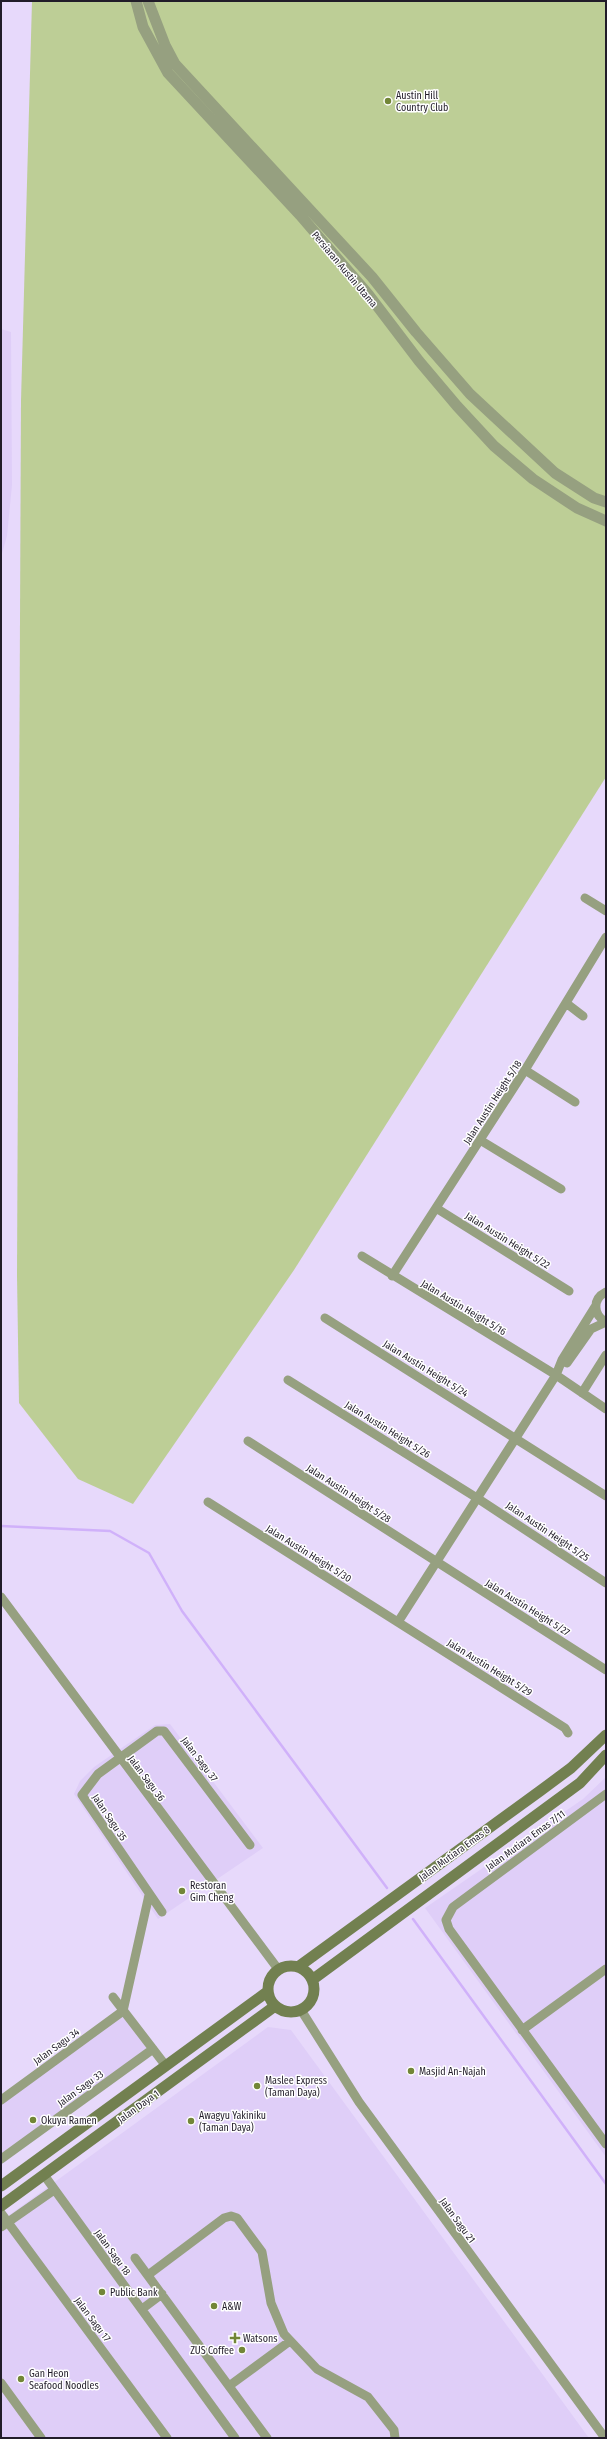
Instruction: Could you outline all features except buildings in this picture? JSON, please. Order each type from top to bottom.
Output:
[{"type":"main road","name":"Jalan Mutiara Emas 8","points":[[298,1967],[571,1768],[606,1735]]},
{"type":"main road","name":"Jalan Mutiara Emas 8","points":[[312,1980],[580,1783],[606,1755]]},
{"type":"main road","points":[[284,1966],[298,1967],[309,1974],[312,1980],[314,1994],[311,2000],[301,2010],[288,2012],[275,2006],[267,1992],[269,1980],[278,1969],[284,1966]]},
{"type":"main road","name":"Jalan Daya 1","points":[[1,2186],[267,1992]]},
{"type":"main road","name":"Jalan Daya 1","points":[[1,2206],[275,2006]]},
{"type":"street","name":"Persiaran Austin Utama","points":[[136,1],[143,27],[168,73],[329,249],[368,294],[418,362],[457,406],[494,446],[533,479],[577,508],[606,521]]},
{"type":"street","name":"Persiaran Austin Utama","points":[[148,1],[165,46],[175,64],[372,277],[416,332],[470,394],[555,472],[594,498],[606,502]]},
{"type":"street","points":[[585,898],[606,911]]},
{"type":"street","name":"Jalan Austin Height 5/18","points":[[392,1276],[525,1070],[606,937]]},
{"type":"street","points":[[566,1003],[583,1016]]},
{"type":"street","points":[[525,1070],[575,1102]]},
{"type":"street","points":[[480,1140],[561,1189]]},
{"type":"street","name":"Jalan Austin Height 5/22","points":[[436,1208],[569,1291]]},
{"type":"street","name":"Jalan Austin Height 5/16","points":[[362,1256],[392,1276],[558,1371],[582,1393],[606,1409]]},
{"type":"street","points":[[398,1622],[438,1563],[515,1437],[558,1371],[562,1360],[595,1307],[598,1298],[606,1292]]},
{"type":"street","points":[[558,1371],[568,1362],[591,1329],[606,1322],[598,1316],[595,1307]]},
{"type":"street","name":"Jalan Austin Height 5/24","points":[[325,1318],[606,1496]]},
{"type":"street","points":[[582,1393],[606,1355]]},
{"type":"street","name":"Jalan Austin Height 5/26","points":[[288,1380],[477,1498]]},
{"type":"street","name":"Jalan Austin Height 5/28","points":[[248,1441],[438,1563]]},
{"type":"street","name":"Jalan Austin Height 5/25","points":[[477,1498],[606,1584]]},
{"type":"street","name":"Jalan Austin Height 5/30","points":[[208,1502],[398,1622]]},
{"type":"street","name":"Jalan Austin Height 5/27","points":[[438,1563],[606,1670]]},
{"type":"street","name":"Jalan Sagu 36","points":[[1,1597],[119,1759],[278,1969]]},
{"type":"street","name":"Jalan Austin Height 5/29","points":[[398,1622],[565,1728],[568,1733]]},
{"type":"street","name":"Jalan Sagu 37","points":[[119,1759],[157,1731],[164,1731],[250,1845]]},
{"type":"street","name":"Jalan Sagu 35","points":[[119,1759],[98,1774],[82,1795],[162,1912]]},
{"type":"street","name":"Jalan Mutiara Emas 7/11","points":[[522,2030],[447,1925],[447,1915],[457,1904],[606,1795]]},
{"type":"street","points":[[123,2011],[149,1895]]},
{"type":"street","points":[[605,2142],[522,2030],[606,1969]]},
{"type":"street","points":[[113,1997],[166,2066]]},
{"type":"street","name":"Jalan Sagu 21","points":[[301,2010],[364,2108],[605,2438]]},
{"type":"street","name":"Jalan Sagu 34","points":[[1,2100],[123,2011]]},
{"type":"street","name":"Jalan Sagu 33","points":[[1,2159],[153,2049]]},
{"type":"street","name":"Jalan Sagu 18","points":[[44,2175],[142,2310],[230,2436]]},
{"type":"street","points":[[4,2224],[54,2190]]},
{"type":"street","name":"Jalan Sagu 17","points":[[1,2213],[4,2224],[167,2438]]},
{"type":"street","points":[[148,2275],[224,2218],[235,2216],[262,2252],[271,2303],[281,2328],[290,2341],[305,2358],[326,2375],[368,2397],[394,2430],[395,2438]]},
{"type":"street","points":[[135,2258],[267,2438]]},
{"type":"street","points":[[142,2310],[162,2294]]},
{"type":"street","points":[[230,2386],[290,2341]]},
{"type":"street","points":[[1,2383],[41,2438]]},
{"type":"shaded area","points":[[1,329],[11,332],[12,485],[7,536],[1,557]]},
{"type":"shaded area","points":[[170,1724],[263,1848],[158,1919],[74,1794],[80,1781],[94,1767],[155,1725]]},
{"type":"shaded area","points":[[606,1777],[606,2157],[425,1908],[583,1799]]},
{"type":"shaded area","points":[[124,2006],[158,2050],[1,2163],[1,2096]]},
{"type":"shaded area","points":[[268,2027],[291,2030],[589,2438],[1,2438],[1,2221]]},
{"type":"green space","points":[[32,1],[606,1],[606,777],[294,1270],[133,1504],[78,1479],[19,1403],[17,1276],[21,401]]},
{"type":"waterway","points":[[1,1526],[110,1531],[149,1553],[182,1611],[387,1888]]},
{"type":"waterway","points":[[413,1919],[606,2184]]},
{"type":"place","name":"Austin Hill Country Club","points":[[388,101]]},
{"type":"place","name":"Restoran Gim Cheng","points":[[182,1891]]},
{"type":"place","name":"Masjid An-Najah","points":[[411,2071]]},
{"type":"place","name":"Maslee Express (Taman Daya)","points":[[257,2086]]},
{"type":"place","name":"Okuya Ramen","points":[[33,2120]]},
{"type":"place","name":"Awagyu Yakiniku (Taman Daya)","points":[[191,2121]]},
{"type":"place","name":"Public Bank","points":[[102,2292]]},
{"type":"place","name":"A&W","points":[[214,2306]]},
{"type":"place","name":"Watsons","points":[[235,2338]]},
{"type":"place","name":"ZUS Coffee","points":[[242,2350]]},
{"type":"place","name":"Gan Heon Seafood Noodles","points":[[21,2379]]}]
